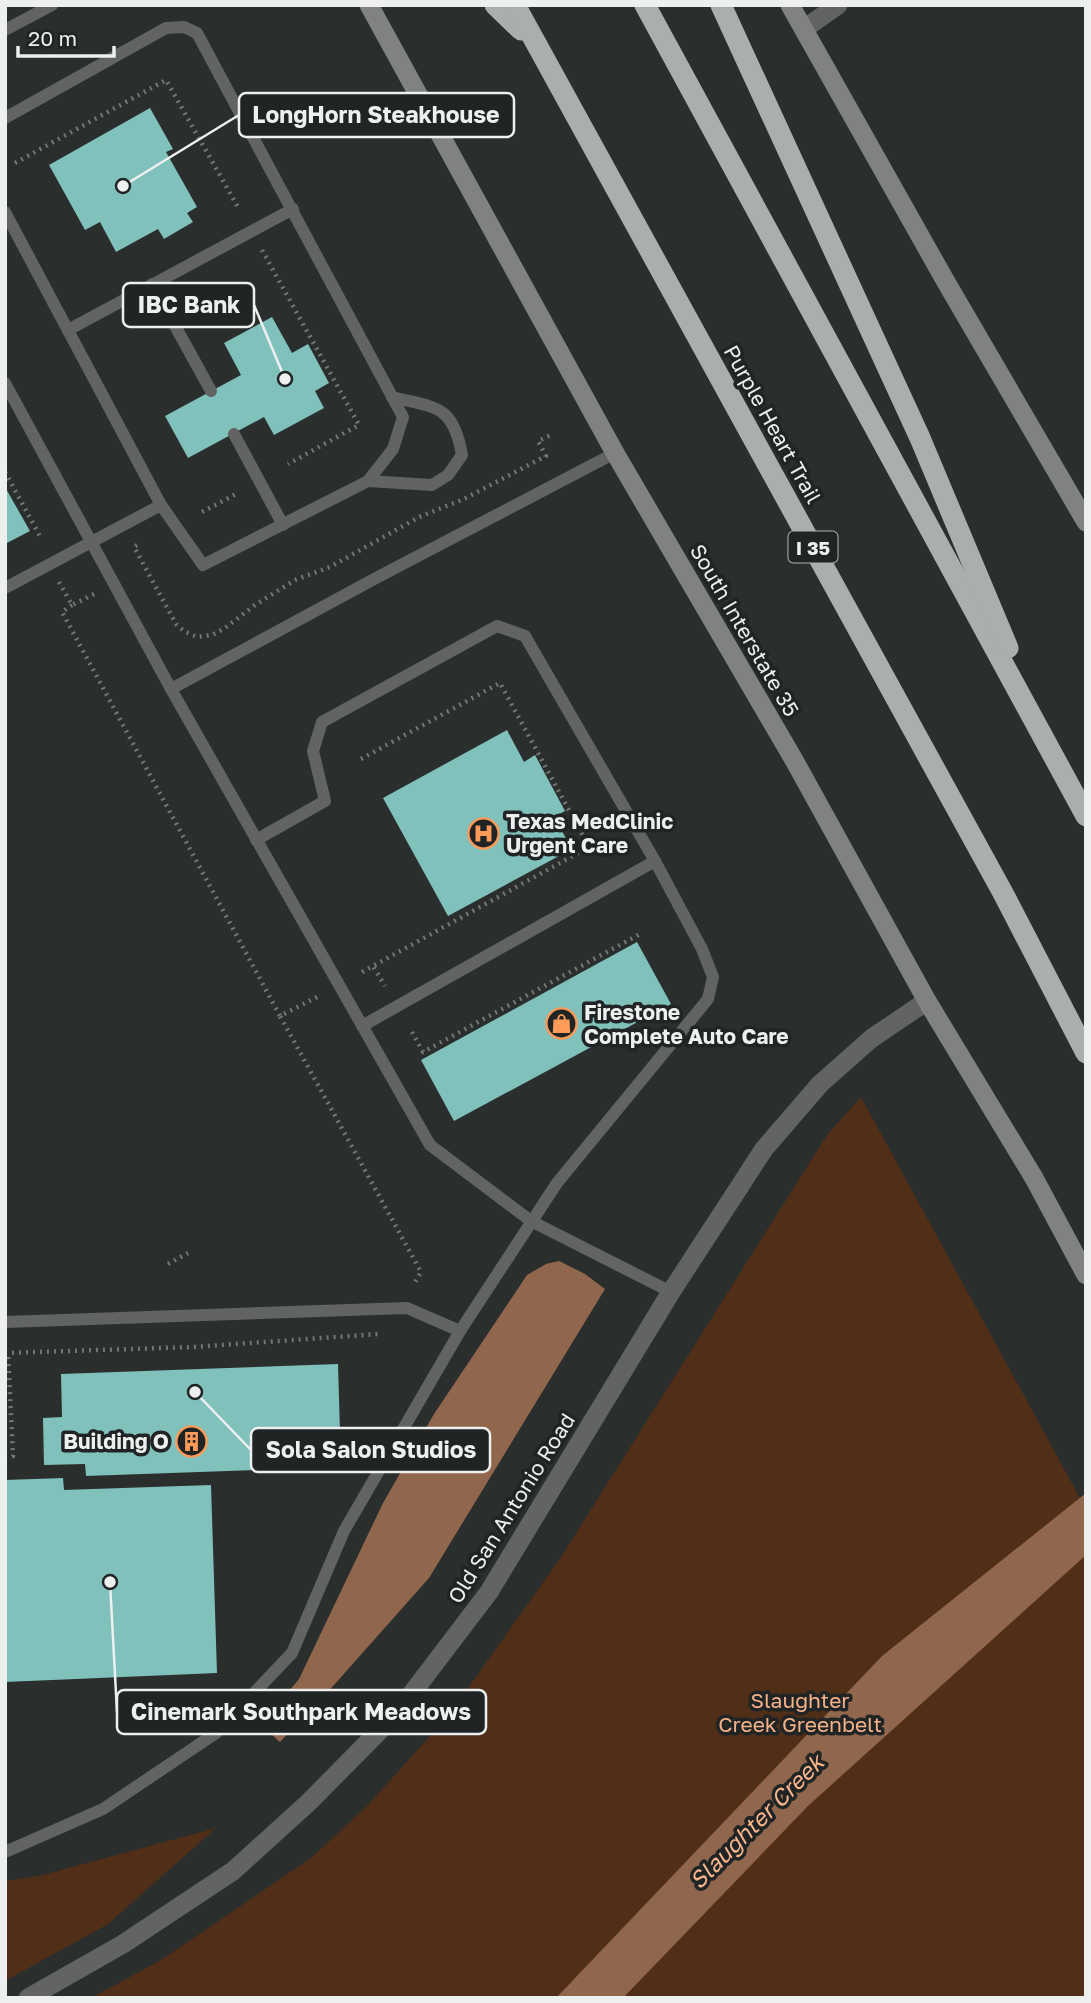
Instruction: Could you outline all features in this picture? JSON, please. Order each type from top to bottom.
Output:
[{"type":"highway","points":[[495,5],[535,43]]},
{"type":"highway","name":"Purple Heart Trail","points":[[515,5],[1003,893],[1086,1053]]},
{"type":"highway","points":[[645,5],[1086,816]]},
{"type":"highway","points":[[721,5],[920,438],[1052,754]]},
{"type":"main road","name":"South Interstate 35","points":[[369,5],[615,453],[794,760],[927,1001],[1034,1178],[1086,1275]]},
{"type":"main road","points":[[790,5],[946,282],[1086,522]]},
{"type":"street","points":[[804,29],[838,5]]},
{"type":"street","name":"Old San Antonio Road","points":[[28,1998],[123,1944],[233,1871],[308,1803],[397,1713],[489,1592],[671,1292],[764,1149],[820,1084],[872,1038],[927,1001]]},
{"type":"lane","points":[[5,30],[52,5]]},
{"type":"lane","points":[[5,118],[166,28],[184,27],[197,33],[403,417],[393,449],[368,481],[203,565],[161,505],[5,212]]},
{"type":"lane","points":[[68,330],[293,208]]},
{"type":"lane","points":[[152,284],[211,391]]},
{"type":"lane","points":[[5,383],[171,689],[430,1145],[531,1221],[671,1292]]},
{"type":"lane","points":[[368,481],[432,485],[448,475],[462,454],[458,431],[450,418],[434,407],[392,397]]},
{"type":"lane","points":[[234,434],[283,525]]},
{"type":"lane","points":[[171,689],[615,453]]},
{"type":"lane","points":[[5,588],[161,505]]},
{"type":"lane","points":[[5,1852],[103,1809],[216,1733],[292,1653],[345,1531],[460,1331],[557,1183],[708,999],[713,977],[702,949],[655,861],[526,636],[497,626],[322,722],[313,751],[324,801],[256,840]]},
{"type":"lane","points":[[362,1027],[655,861]]},
{"type":"lane","points":[[5,1322],[407,1308],[460,1331]]},
{"type":"path","points":[[15,163],[166,80],[239,209]]},
{"type":"path","points":[[262,249],[359,425],[288,464]]},
{"type":"path","points":[[143,542],[134,547],[177,624],[197,637],[212,635],[295,580],[330,567],[419,517],[464,499],[546,456],[538,441],[551,435]]},
{"type":"path","points":[[5,472],[41,538]]},
{"type":"path","points":[[202,512],[236,494]]},
{"type":"path","points":[[57,578],[72,606]]},
{"type":"path","points":[[94,594],[62,612],[421,1272],[415,1282]]},
{"type":"path","points":[[361,759],[500,683],[589,847],[362,972]]},
{"type":"path","points":[[412,1032],[423,1052],[639,934]]},
{"type":"path","points":[[373,966],[385,986]]},
{"type":"path","points":[[280,1016],[317,997]]},
{"type":"path","points":[[168,1264],[188,1253]]},
{"type":"path","points":[[5,1457],[13,1457],[7,1353],[193,1347],[390,1334]]},
{"type":"green space","name":"Slaughter Creek Greenbelt","points":[[861,1097],[1086,1509],[1086,1998],[91,1998],[161,1960],[311,1858],[367,1806],[449,1715],[561,1557],[827,1135]]},
{"type":"green space","points":[[216,1828],[108,1924],[5,1981],[5,1881],[39,1876]]},
{"type":"water","points":[[559,1261],[585,1274],[605,1289],[429,1578],[280,1742],[261,1725],[299,1679],[383,1503],[434,1414],[527,1275],[546,1264]]},
{"type":"water","name":"Slaughter Creek","points":[[1086,1493],[1086,1555],[808,1806],[623,1998],[556,1998],[882,1656]]},
{"type":"building","points":[[150,108],[173,149],[166,152],[197,207],[187,213],[193,222],[164,239],[158,229],[116,252],[100,222],[85,230],[49,165]]},
{"type":"building","points":[[272,317],[292,353],[308,344],[329,383],[315,391],[324,408],[274,435],[264,417],[188,458],[165,416],[241,375],[224,343]]},
{"type":"building","points":[[5,487],[30,531],[5,544]]},
{"type":"building","name":"Texas MedClinic Urgent Care","points":[[507,730],[524,762],[535,755],[565,811],[554,817],[572,849],[448,916],[383,798]]},
{"type":"building","name":"Firestone Complete Auto Care","points":[[637,942],[671,1004],[454,1121],[421,1060]]},
{"type":"building","name":"Building O","points":[[338,1364],[341,1467],[86,1476],[85,1464],[44,1465],[43,1418],[62,1417],[61,1374]]},
{"type":"building","points":[[63,1478],[64,1490],[211,1485],[217,1673],[5,1682],[5,1480]]},
{"type":"place","name":"LongHorn Steakhouse","points":[[123,186]]},
{"type":"place","name":"IBC Bank","points":[[285,379]]},
{"type":"place","name":"Texas MedClinic Urgent Care","points":[[483,833]]},
{"type":"place","name":"Firestone Complete Auto Care","points":[[561,1024]]},
{"type":"place","name":"Sola Salon Studios","points":[[195,1392]]},
{"type":"place","name":"Building O","points":[[192,1441]]},
{"type":"place","name":"Cinemark Southpark Meadows","points":[[110,1582]]}]
